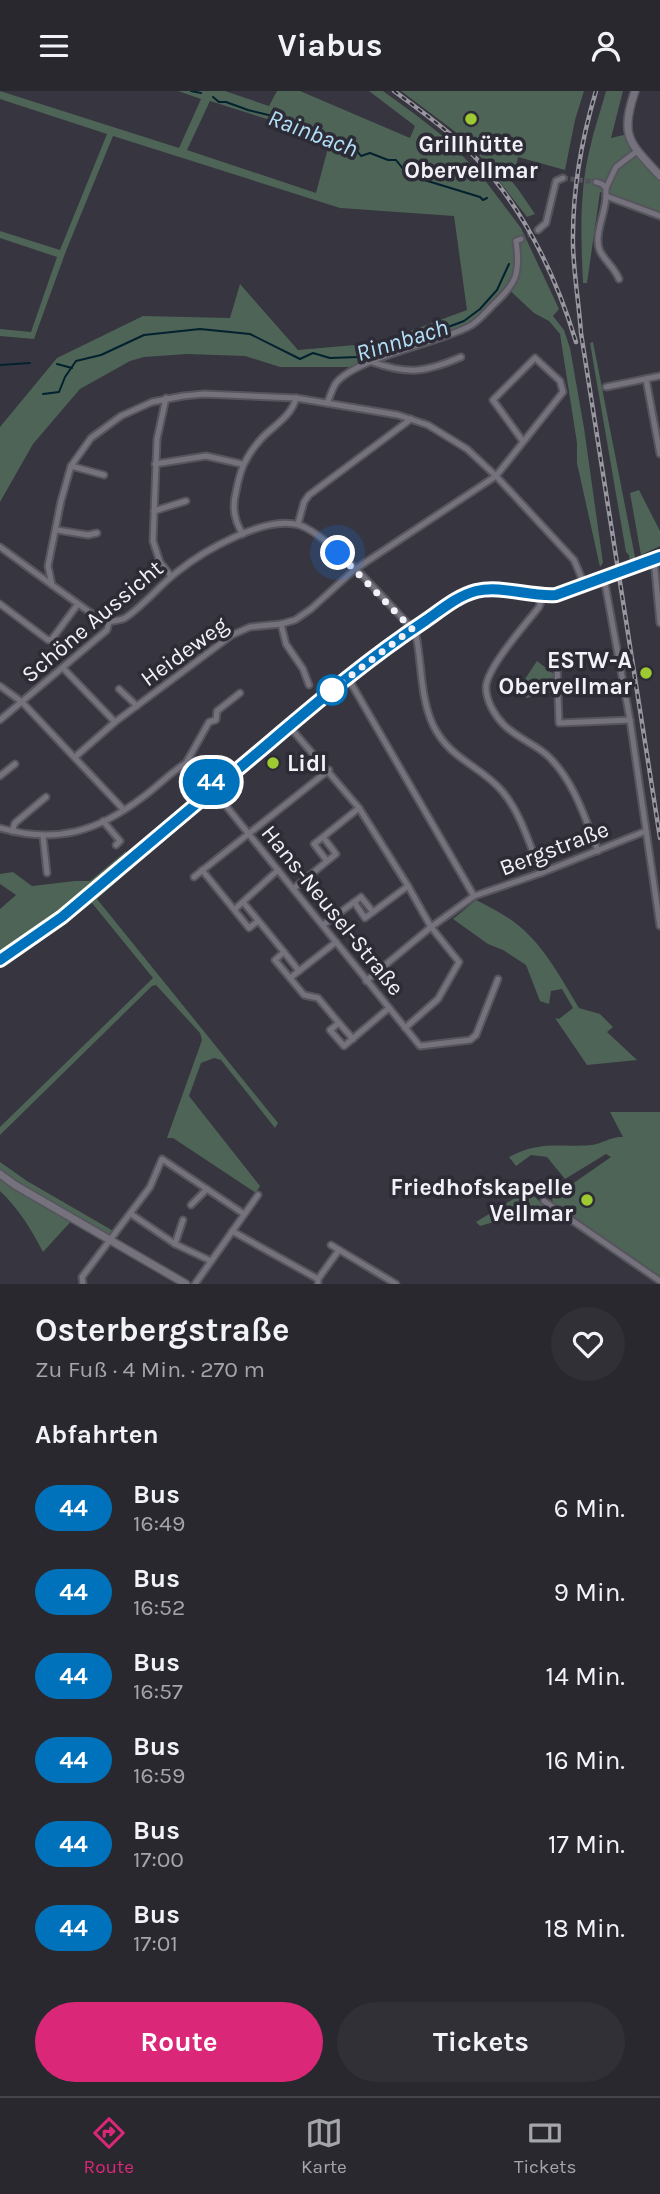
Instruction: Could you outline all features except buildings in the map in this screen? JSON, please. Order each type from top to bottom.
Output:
[{"type":"main road","points":[[635,91],[628,111],[629,139],[660,176]]},
{"type":"main road","points":[[219,785],[348,678],[412,629],[463,595],[485,590],[543,596],[565,593],[657,558]]},
{"type":"main road","points":[[208,783],[219,785],[221,791],[218,796],[212,798],[206,794],[208,783]]},
{"type":"main road","points":[[0,960],[62,917],[206,794]]},
{"type":"main road","points":[[0,1174],[186,1284]]},
{"type":"street","points":[[619,279],[615,268],[601,253],[598,243],[607,196],[606,188],[616,167],[637,151]]},
{"type":"street","points":[[538,230],[547,223],[556,181],[563,178]]},
{"type":"street","points":[[596,182],[606,188]]},
{"type":"street","points":[[607,196],[660,216]]},
{"type":"street","points":[[327,403],[335,384],[346,374],[470,327],[510,287],[517,275],[519,264],[516,241],[521,239]]},
{"type":"street","points":[[372,362],[392,369],[433,369],[461,357]]},
{"type":"street","points":[[496,476],[522,440],[563,392],[560,381],[535,358],[493,400],[522,440]]},
{"type":"street","points":[[606,387],[660,376]]},
{"type":"street","points":[[646,379],[660,454]]},
{"type":"street","points":[[52,585],[48,566],[61,501],[71,466],[90,438],[121,416],[152,402],[204,394],[296,398],[411,419],[428,425],[467,449],[496,476],[574,560],[585,586]]},
{"type":"street","points":[[166,398],[157,439],[153,541],[160,562],[171,576]]},
{"type":"street","points":[[243,534],[237,525],[233,504],[242,464],[261,439],[291,410],[296,398]]},
{"type":"street","points":[[411,419],[309,495],[301,509],[298,524],[321,537],[412,629],[416,635],[425,700],[433,725],[450,750],[503,792],[512,806],[541,873]]},
{"type":"street","points":[[155,464],[206,456],[242,464]]},
{"type":"street","points":[[71,466],[104,475]]},
{"type":"street","name":"Heideweg","points":[[75,757],[115,723],[232,635],[250,627],[295,620],[354,570],[496,476]]},
{"type":"street","points":[[154,511],[186,501]]},
{"type":"street","name":"Schöne Aussicht","points":[[0,720],[107,630],[109,622],[124,619],[191,561],[264,525],[298,524]]},
{"type":"street","points":[[57,530],[88,535],[97,533]]},
{"type":"street","points":[[0,547],[102,621],[109,622]]},
{"type":"street","points":[[657,558],[660,623]]},
{"type":"street","points":[[606,577],[660,926]]},
{"type":"street","points":[[543,596],[539,607],[490,673],[486,688],[489,703],[504,725],[535,745],[560,770],[575,795],[598,851]]},
{"type":"street","points":[[0,604],[48,640],[52,639],[78,604]]},
{"type":"street","points":[[281,624],[286,644],[303,669],[309,685]]},
{"type":"street","points":[[557,666],[559,723],[630,720]]},
{"type":"street","points":[[63,668],[115,723]]},
{"type":"street","points":[[348,678],[474,896]]},
{"type":"street","points":[[0,686],[22,702],[124,810]]},
{"type":"street","points":[[119,689],[137,706]]},
{"type":"street","points":[[0,828],[43,836],[67,835],[124,810],[186,763],[209,722],[216,720],[217,711],[240,693]]},
{"type":"street","points":[[289,726],[359,808],[431,927],[459,962],[438,999],[405,1028]]},
{"type":"street","points":[[186,763],[192,765],[208,783]]},
{"type":"street","points":[[0,776],[15,764]]},
{"type":"street","points":[[194,877],[329,770]]},
{"type":"street","name":"Hans-Neusel-Straße","points":[[218,796],[419,1046],[470,1040],[476,1035],[498,979]]},
{"type":"street","points":[[12,831],[15,823],[46,797]]},
{"type":"street","points":[[327,861],[314,844],[359,808]]},
{"type":"street","points":[[103,821],[120,841],[116,845]]},
{"type":"street","name":"Bergstraße","points":[[366,981],[431,927],[474,896],[541,873],[646,831]]},
{"type":"street","points":[[43,836],[47,873]]},
{"type":"street","points":[[293,889],[336,854],[323,837]]},
{"type":"street","points":[[202,870],[250,928],[258,921]]},
{"type":"street","points":[[235,909],[278,870]]},
{"type":"street","points":[[323,925],[361,897],[373,912],[408,885]]},
{"type":"street","points":[[243,902],[299,971]]},
{"type":"street","points":[[290,978],[336,942]]},
{"type":"street","points":[[284,952],[275,960],[304,995],[318,998],[353,1039]]},
{"type":"street","points":[[339,1023],[330,1030],[344,1047],[389,1008]]},
{"type":"street","points":[[82,1283],[82,1277],[150,1187],[162,1159],[244,1214]]},
{"type":"street","points":[[191,1205],[207,1189]]},
{"type":"street","points":[[195,1284],[258,1195]]},
{"type":"street","points":[[544,1202],[660,1281]]},
{"type":"street","points":[[131,1214],[175,1244],[211,1261]]},
{"type":"street","points":[[175,1244],[183,1220]]},
{"type":"street","points":[[232,1231],[318,1282],[339,1251]]},
{"type":"street","points":[[331,1245],[396,1284]]},
{"type":"green space","points":[[0,91],[179,148],[201,99],[178,91],[225,91],[269,106],[277,91],[300,91],[410,138],[415,126],[369,91],[383,91],[416,115],[444,137],[481,175],[521,228],[559,309],[553,316],[564,330],[570,348],[603,563],[600,567],[577,463],[577,443],[560,334],[549,321],[534,313],[506,287],[469,324],[360,361],[355,367],[280,367],[245,356],[187,354],[144,357],[130,361],[80,389],[33,444],[0,502],[0,427],[57,358],[143,316],[230,318],[240,284],[298,350],[378,343],[467,310],[454,216],[340,208],[113,136],[34,339],[0,336],[0,329],[31,332],[57,257],[0,238],[0,231],[60,250],[107,134],[0,99]],"holes":[[[210,101],[295,128],[329,144],[316,193],[187,150]]]},
{"type":"green space","points":[[401,91],[584,91],[565,170],[518,157],[515,171],[500,167],[535,214],[527,217],[476,151]]},
{"type":"green space","points":[[606,91],[623,91],[611,138],[632,133],[636,142],[660,170],[660,214],[600,192],[587,283],[583,283],[581,232],[586,164]]},
{"type":"green space","points":[[593,342],[636,562],[630,564],[590,343]]},
{"type":"green space","points":[[639,490],[660,531],[660,546],[641,555],[630,493]]},
{"type":"green space","points":[[537,661],[555,675],[554,692],[526,698],[521,685]]},
{"type":"green space","points":[[126,851],[137,864],[97,899],[278,1123],[275,1128],[221,1060],[214,1058],[201,1063],[189,1096],[260,1186],[256,1193],[173,1138],[167,1138],[202,1040],[200,1033],[156,985],[0,1135],[0,1127],[153,978],[92,903],[0,968],[0,909],[16,895],[0,884],[0,874],[13,872],[32,886],[90,881]]},
{"type":"green space","points":[[476,900],[505,916],[528,934],[556,970],[579,1008],[600,1014],[613,1027],[607,1032],[637,1060],[587,1065],[555,1018],[559,1019],[573,1008],[562,989],[551,991],[549,1004],[540,1001],[526,965],[488,944],[453,919]]},
{"type":"green space","points":[[610,1112],[660,1112],[660,1276],[553,1203],[552,1198],[611,1157],[606,1154],[565,1179],[547,1157],[531,1155],[516,1166],[509,1157],[531,1148],[591,1145],[623,1137]]},
{"type":"green space","points":[[0,1162],[27,1181],[115,1232],[110,1237],[75,1217],[43,1252],[24,1220],[0,1191]]},
{"type":"green space","points":[[528,1190],[544,1206],[523,1218],[507,1218],[480,1226],[476,1222]]},
{"type":"waterway","name":"Rainbach","points":[[191,91],[201,93]]},
{"type":"waterway","name":"Rainbach","points":[[213,97],[219,102],[285,119],[318,131],[335,143],[357,151],[361,156],[370,153],[396,160],[408,175],[483,200],[487,198]]},
{"type":"waterway","name":"Rinnbach","points":[[43,394],[59,392],[76,361],[101,355],[144,335],[200,329],[250,334],[300,359],[313,353],[330,358],[359,357],[464,321],[480,309],[497,290],[509,264]]},
{"type":"waterway","points":[[0,365],[30,363]]},
{"type":"waterway","name":"Rinnbach","points":[[57,364],[72,368]]},
{"type":"tunnel","points":[[563,178],[596,182]]},
{"type":"tunnel","points":[[521,239],[538,230]]},
{"type":"railway","points":[[394,91],[464,146],[507,196],[547,266],[576,342]]},
{"type":"railway","points":[[596,91],[576,187],[574,268],[581,333],[660,838]]},
{"type":"bus line","name":"44","points":[[0,960],[62,917],[202,799],[206,795],[208,783],[219,785],[348,678],[412,629],[463,595],[485,590],[556,595],[660,557]]},
{"type":"place","name":"Grillhütte Obervellmar","points":[[471,119]]},
{"type":"place","name":"ESTW-A Obervellmar","points":[[646,673]]},
{"type":"place","name":"Lidl","points":[[273,763]]},
{"type":"place","name":"Friedhofskapelle Vellmar","points":[[587,1200]]},
{"type":"route","points":[[332,690],[412,629],[338,553]]}]
